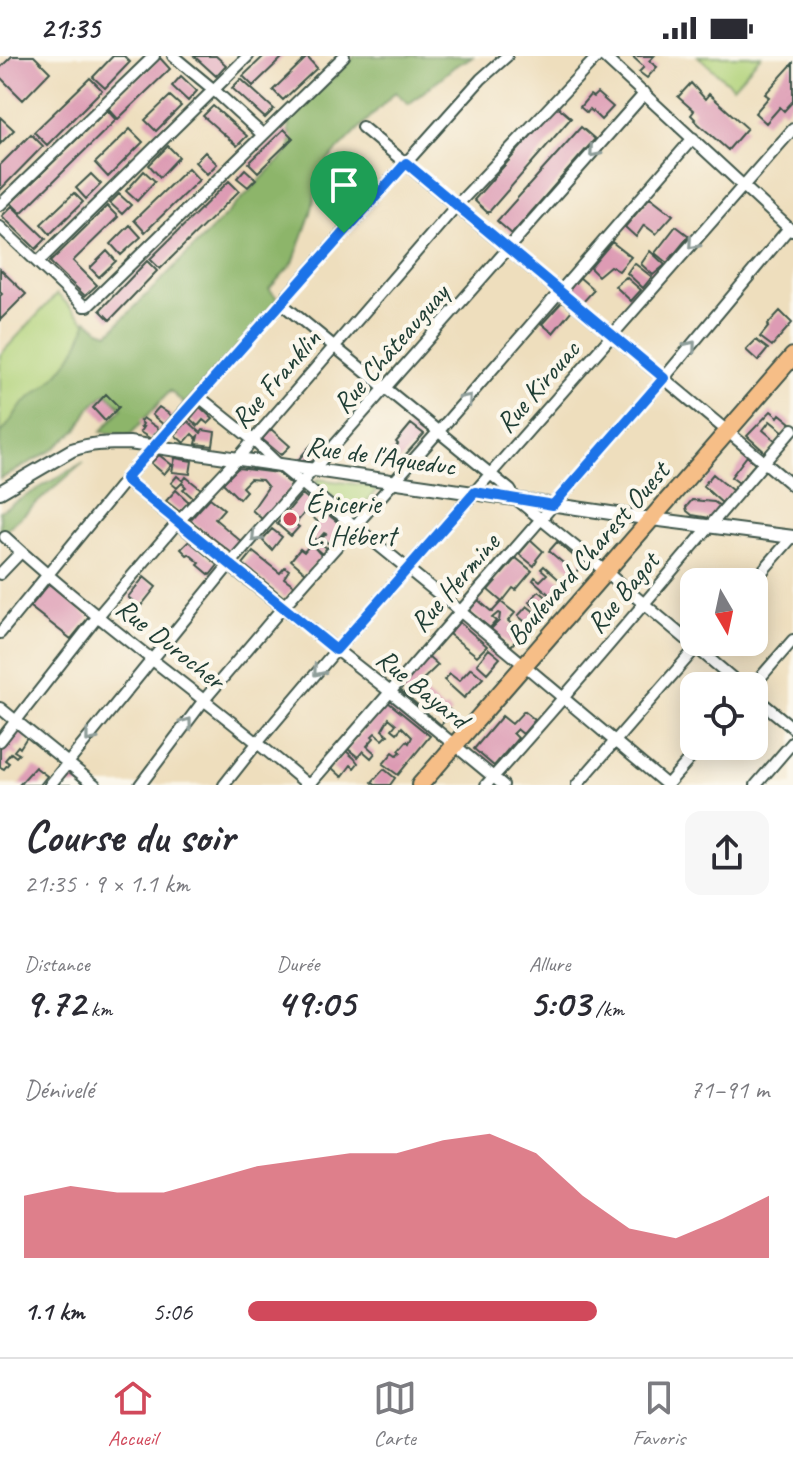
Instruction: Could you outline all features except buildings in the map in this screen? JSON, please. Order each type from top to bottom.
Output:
[{"type":"main road","name":"Boulevard Charest Ouest","points":[[420,785],[793,356]]},
{"type":"street","points":[[0,205],[154,56]]},
{"type":"street","points":[[173,56],[262,134]]},
{"type":"street","points":[[38,262],[248,56]]},
{"type":"street","points":[[0,227],[84,306],[88,306],[344,56]]},
{"type":"street","points":[[0,633],[153,446],[481,79],[507,56]]},
{"type":"street","points":[[600,56],[645,93],[791,229]]},
{"type":"street","name":"Rue Franklin","points":[[0,741],[98,616],[178,522],[237,459],[456,206],[600,56]]},
{"type":"street","name":"Rue Châteauguay","points":[[50,785],[229,565],[645,93]]},
{"type":"street","points":[[362,127],[793,486]]},
{"type":"street","name":"Rue Kirouac","points":[[224,785],[336,650],[793,129]]},
{"type":"street","points":[[140,785],[204,700],[283,607],[693,138]]},
{"type":"street","name":"Rue Hermine","points":[[309,785],[791,229]]},
{"type":"street","points":[[281,303],[680,631]]},
{"type":"street","points":[[198,396],[667,785],[689,760]]},
{"type":"street","name":"Rue Bagot","points":[[490,781],[645,605],[708,526],[793,429]]},
{"type":"street","name":"Rue de l'Aqueduc","points":[[0,492],[72,450],[103,443],[153,446],[793,537]]},
{"type":"street","name":"Rue Bayard","points":[[125,479],[389,691],[454,745],[490,781],[503,785]]},
{"type":"street","name":"Rue Durocher","points":[[5,537],[98,616],[309,785]]},
{"type":"street","points":[[765,568],[793,537]]},
{"type":"street","points":[[0,574],[21,552]]},
{"type":"street","points":[[765,672],[793,640]]},
{"type":"street","points":[[577,785],[689,656]]},
{"type":"street","points":[[710,656],[727,672]]},
{"type":"street","points":[[768,707],[793,728]]},
{"type":"street","points":[[0,708],[95,785]]},
{"type":"street","points":[[756,785],[793,742]]},
{"type":"green space","points":[[355,56],[474,56],[455,66],[409,104],[395,92],[328,160],[320,174],[311,213],[293,263],[269,289],[279,300],[186,405],[170,391],[130,435],[101,432],[122,408],[106,393],[90,408],[77,430],[51,451],[0,479],[0,434],[23,404],[61,370],[77,346],[87,320],[109,333],[291,149],[288,122]]},
{"type":"green space","points":[[698,56],[761,56],[733,87]]},
{"type":"green space","points":[[57,294],[97,333],[0,436],[0,355]]},
{"type":"green space","points":[[84,462],[0,535],[0,511]]},
{"type":"green space","points":[[317,479],[379,487],[356,515],[316,484]]},
{"type":"place","name":"Épicerie L. Hébert","points":[[290,519]]},
{"type":"route","points":[[406,163],[664,378],[553,505],[475,492],[336,650],[125,479],[344,233],[406,163]]}]
